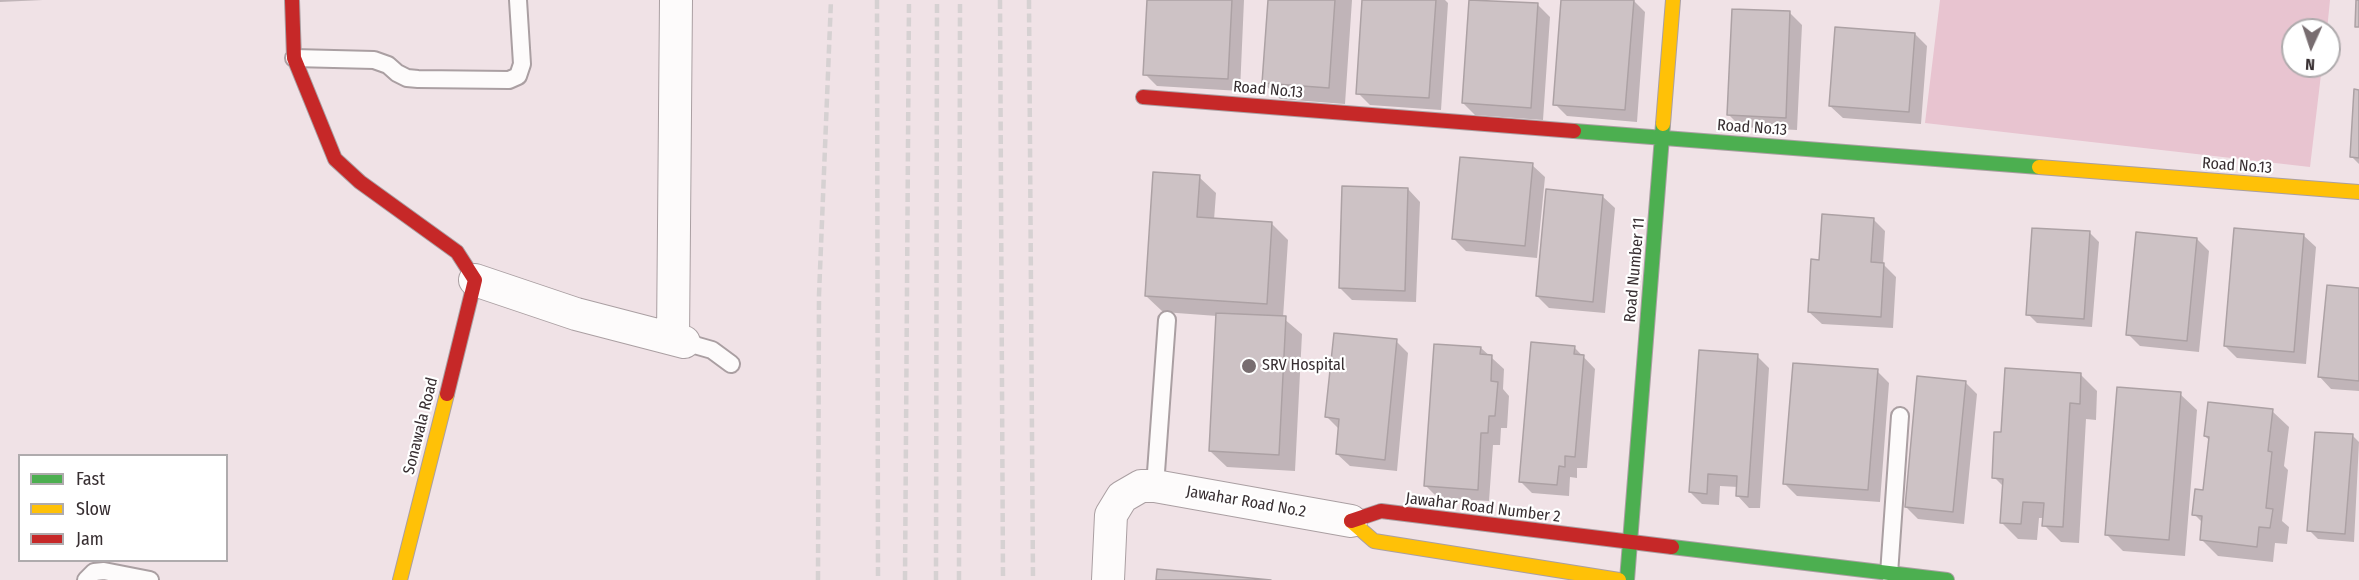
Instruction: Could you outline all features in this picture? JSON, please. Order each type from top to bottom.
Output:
[{"type":"street","points":[[292,0],[294,58],[335,159],[360,182],[457,252],[469,267],[475,280],[576,314],[679,340],[676,0]]},
{"type":"street","name":"Road Number 11","points":[[1627,580],[1673,0]]},
{"type":"street","name":"Road No.13","points":[[1143,97],[2359,192]]},
{"type":"street","name":"Sonawala Road","points":[[400,580],[475,280]]},
{"type":"street","points":[[1108,580],[1111,515],[1122,497],[1148,486]]},
{"type":"street","name":"Jawahar Road No.2","points":[[1148,486],[1351,521]]},
{"type":"street","name":"Jawahar Road Number 2","points":[[1351,521],[1381,511],[1889,574]]},
{"type":"street","points":[[1351,521],[1374,541],[1619,580]]},
{"type":"street","points":[[1889,574],[1947,580]]},
{"type":"lane","points":[[294,58],[374,60],[388,65],[397,73],[418,79],[509,80],[518,76],[522,64],[518,0]]},
{"type":"lane","points":[[1148,486],[1167,320]]},
{"type":"lane","points":[[679,340],[712,350],[731,364]]},
{"type":"lane","points":[[1889,574],[1900,416]]},
{"type":"lane","points":[[87,580],[94,572],[104,571],[150,580]]},
{"type":"shaded area","points":[[1940,0],[2330,0],[2328,18],[2281,18],[2281,78],[2321,78],[2310,167],[1925,123]]},
{"type":"building","points":[[1147,0],[1232,0],[1228,79],[1143,75]]},
{"type":"building","points":[[1268,0],[1335,0],[1329,88],[1262,83]]},
{"type":"building","points":[[1362,0],[1436,0],[1429,98],[1356,94]]},
{"type":"building","points":[[1469,0],[1538,3],[1531,108],[1462,103]]},
{"type":"building","points":[[1561,0],[1634,0],[1625,110],[1553,105]]},
{"type":"building","points":[[2356,0],[2359,0],[2359,27],[2355,27]]},
{"type":"building","points":[[1732,9],[1790,11],[1786,118],[1727,115]]},
{"type":"building","points":[[1835,27],[1915,33],[1909,112],[1829,106]]},
{"type":"building","points":[[2354,89],[2359,90],[2359,158],[2350,157]]},
{"type":"building","points":[[1460,157],[1533,163],[1525,246],[1452,239]]},
{"type":"building","points":[[1153,172],[1200,175],[1197,217],[1272,222],[1267,304],[1145,296]]},
{"type":"building","points":[[1342,186],[1408,188],[1405,291],[1339,288]]},
{"type":"building","points":[[1546,189],[1603,195],[1593,302],[1536,296]]},
{"type":"building","points":[[1822,214],[1874,218],[1871,262],[1884,263],[1881,317],[1808,312],[1811,259],[1819,260]]},
{"type":"building","points":[[2032,228],[2090,231],[2084,319],[2026,315]]},
{"type":"building","points":[[2234,228],[2304,234],[2294,352],[2224,346]]},
{"type":"building","points":[[2136,232],[2197,238],[2187,341],[2126,335]]},
{"type":"building","points":[[2327,285],[2359,288],[2359,381],[2318,377]]},
{"type":"building","points":[[1216,313],[1286,316],[1279,455],[1209,451]]},
{"type":"building","points":[[1334,333],[1397,339],[1385,460],[1336,454],[1339,419],[1325,417]]},
{"type":"building","points":[[1531,342],[1575,346],[1574,354],[1584,355],[1575,457],[1565,456],[1565,467],[1559,466],[1557,485],[1519,482]]},
{"type":"building","points":[[1434,344],[1481,347],[1480,354],[1492,355],[1491,381],[1498,382],[1495,416],[1489,416],[1488,433],[1481,433],[1478,490],[1424,486]]},
{"type":"building","points":[[1699,350],[1758,354],[1748,497],[1736,496],[1737,476],[1708,474],[1707,494],[1689,492]]},
{"type":"building","points":[[1793,363],[1878,369],[1868,490],[1783,484]]},
{"type":"building","points":[[2005,368],[2081,373],[2080,404],[2070,403],[2063,527],[2042,526],[2044,503],[2023,502],[2021,524],[2000,523],[2003,479],[1992,478],[1994,432],[2001,432]]},
{"type":"building","points":[[1917,376],[1966,381],[1953,512],[1905,507]]},
{"type":"building","points":[[2117,387],[2181,392],[2169,540],[2105,535]]},
{"type":"building","points":[[2208,402],[2273,409],[2268,451],[2272,452],[2266,508],[2273,509],[2270,528],[2259,527],[2257,547],[2200,540],[2202,516],[2192,515],[2195,489],[2203,490],[2209,437],[2204,436]]},
{"type":"building","points":[[2315,432],[2353,434],[2345,534],[2307,531]]},
{"type":"building","points":[[1157,569],[1271,580],[1156,580]]},
{"type":"railway","points":[[818,580],[819,295],[831,0]]},
{"type":"railway","points":[[877,0],[878,580]]},
{"type":"railway","points":[[905,580],[909,0]]},
{"type":"railway","points":[[936,580],[937,0]]},
{"type":"railway","points":[[959,580],[960,0]]},
{"type":"railway","points":[[1000,0],[1003,580]]},
{"type":"railway","points":[[1029,0],[1033,580]]},
{"type":"traffic: fast","points":[[1627,580],[1663,124]]},
{"type":"traffic: fast","points":[[1574,131],[2039,167]]},
{"type":"traffic: fast","points":[[1672,547],[1947,580]]},
{"type":"traffic: slow","points":[[1663,124],[1673,0]]},
{"type":"traffic: slow","points":[[2039,167],[2359,192]]},
{"type":"traffic: slow","points":[[400,580],[447,394]]},
{"type":"traffic: slow","points":[[1351,521],[1374,541],[1619,580]]},
{"type":"traffic: jam","points":[[292,0],[294,58],[335,159],[360,182],[457,252],[475,280],[447,394]]},
{"type":"traffic: jam","points":[[1143,97],[1574,131]]},
{"type":"traffic: jam","points":[[1351,521],[1381,511],[1672,547]]},
{"type":"place","name":"SRV Hospital","points":[[1249,366]]}]
